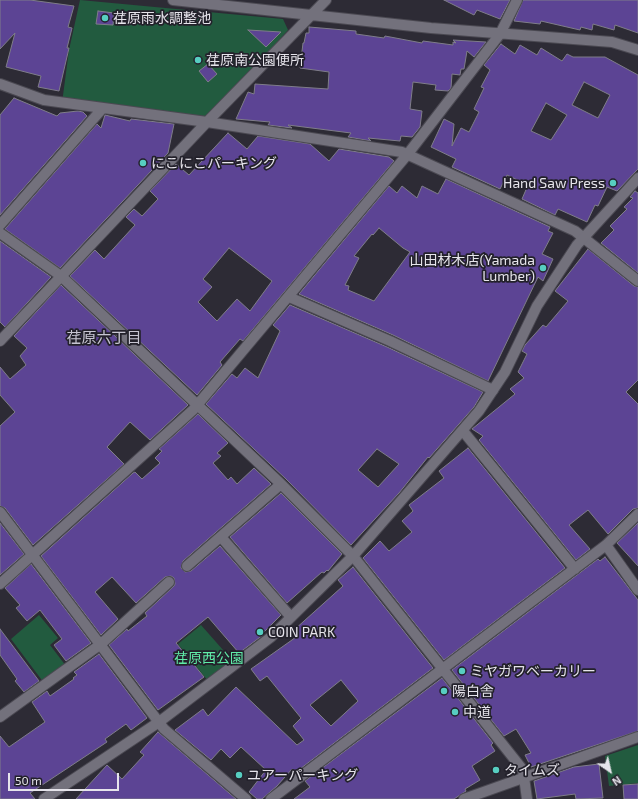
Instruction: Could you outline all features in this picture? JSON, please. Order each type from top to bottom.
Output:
[{"type":"street","points":[[173,0],[310,16],[500,34],[612,42],[638,50]]},
{"type":"street","points":[[0,341],[207,122],[326,0]]},
{"type":"street","points":[[0,584],[197,405],[407,155],[500,34],[517,0]]},
{"type":"street","points":[[0,84],[44,100],[207,122],[402,152],[575,231],[638,281]]},
{"type":"street","points":[[0,225],[102,109]]},
{"type":"street","points":[[44,799],[159,722],[271,637],[290,616],[353,556],[464,431],[479,412],[505,372],[538,306],[583,236],[638,178]]},
{"type":"street","points":[[0,233],[61,276],[281,484],[353,556],[523,770],[527,799]]},
{"type":"street","points":[[289,297],[390,341],[493,390]]},
{"type":"street","points":[[464,431],[575,569]]},
{"type":"street","points":[[187,566],[281,484]]},
{"type":"street","points":[[0,512],[164,729],[246,799]]},
{"type":"street","points":[[272,799],[606,545],[638,514]]},
{"type":"street","points":[[221,537],[290,616]]},
{"type":"street","points":[[606,545],[638,590]]},
{"type":"street","points":[[0,717],[101,644],[169,582]]},
{"type":"street","points":[[464,799],[525,778],[591,752],[638,737]]},
{"type":"green space","points":[[80,0],[283,19],[288,30],[207,122],[62,103],[69,50]]},
{"type":"green space","points":[[39,615],[58,638],[50,645],[66,666],[44,683],[11,639]]},
{"type":"green space","name":"荏原西公園","points":[[201,625],[231,659],[231,663],[208,681],[178,644]]},
{"type":"green space","points":[[638,745],[638,783],[609,786],[605,756]]},
{"type":"building","points":[[0,0],[30,0],[74,6],[68,27],[72,28],[67,48],[69,48],[59,91],[38,87],[41,76],[6,67],[15,33],[0,49]]},
{"type":"building","points":[[444,0],[510,0],[500,19],[477,10],[474,15]]},
{"type":"building","points":[[523,0],[638,0],[638,33],[615,25],[614,30],[593,24],[592,30],[581,27],[580,30],[541,21],[540,24],[514,21]]},
{"type":"building","name":"荏原雨水調整池","points":[[98,11],[114,13],[113,25],[96,24]]},
{"type":"building","points":[[309,27],[356,31],[356,34],[384,38],[385,36],[422,43],[423,41],[453,45],[453,42],[456,43],[453,40],[486,42],[474,57],[467,51],[464,69],[461,69],[460,75],[452,74],[451,88],[448,91],[435,90],[436,85],[413,82],[410,109],[422,111],[420,127],[412,137],[401,136],[400,141],[368,138],[371,141],[348,137],[351,133],[288,125],[292,128],[268,125],[270,122],[236,119],[248,92],[254,94],[255,84],[328,89],[329,72],[300,68],[303,43],[306,33],[309,33]]},
{"type":"building","points":[[248,30],[281,32],[266,47]]},
{"type":"building","points":[[501,44],[515,54],[520,45],[537,55],[541,48],[562,61],[567,54],[573,57],[605,57],[638,75],[638,169],[617,191],[607,187],[598,206],[595,205],[587,222],[558,209],[555,215],[522,199],[528,185],[507,175],[500,189],[452,167],[456,159],[431,147],[444,119],[454,124],[452,146],[461,128],[469,132],[479,112],[474,109],[484,88],[481,87],[490,70],[484,65]],"holes":[[[584,82],[610,95],[598,118],[572,105]],[[546,103],[567,115],[551,140],[531,131]]]},
{"type":"building","points":[[208,64],[217,74],[208,82],[199,71]]},
{"type":"building","points":[[14,98],[57,116],[60,113],[78,111],[83,112],[87,116],[0,215],[0,115]]},
{"type":"building","points":[[105,115],[130,121],[131,119],[174,124],[168,153],[60,268],[5,229],[97,124],[101,128]]},
{"type":"building","points":[[228,133],[247,149],[258,136],[310,144],[329,161],[339,149],[389,157],[394,161],[243,341],[240,339],[220,362],[222,365],[197,395],[70,276],[95,250],[104,259],[135,225],[126,217],[134,209],[142,216],[158,199],[150,191],[176,164],[189,175]],"holes":[[[229,248],[272,281],[250,311],[237,299],[217,321],[198,302],[212,287],[203,279]]]},
{"type":"building","points":[[446,179],[550,227],[548,231],[553,233],[542,254],[553,259],[543,281],[538,277],[488,381],[393,335],[299,294],[389,186],[397,193],[402,186],[417,198],[422,186],[438,194]],"holes":[[[379,228],[410,252],[374,301],[348,290],[349,286],[345,285],[359,258],[354,256],[372,234],[373,235]]]},
{"type":"building","points":[[635,191],[638,193],[638,273],[601,243],[614,230],[610,226],[627,209],[624,207],[633,198],[630,197]]},
{"type":"building","points":[[0,241],[51,277],[5,327],[0,322]]},
{"type":"building","points":[[588,249],[634,286],[638,287],[638,380],[626,392],[638,404],[638,508],[633,509],[608,534],[588,510],[569,525],[590,549],[576,560],[479,440],[483,436],[472,429],[515,394],[510,389],[524,378],[518,372],[527,354],[522,351],[525,345],[543,325],[546,327],[568,301],[555,291]]},
{"type":"building","points":[[61,285],[188,405],[150,440],[130,422],[107,447],[124,464],[33,545],[5,508],[0,506],[0,426],[15,412],[0,395],[0,367],[10,379],[26,365],[20,356],[27,348],[14,336]]},
{"type":"building","points":[[290,305],[387,347],[483,392],[474,407],[429,458],[428,457],[399,493],[351,545],[286,479],[206,404],[232,374],[237,378],[245,368],[258,378],[280,331],[273,325]],"holes":[[[377,449],[399,464],[378,487],[358,470]]]},
{"type":"building","points":[[198,414],[228,443],[217,453],[221,456],[213,463],[228,480],[231,477],[237,484],[254,468],[271,484],[183,561],[181,568],[185,572],[191,571],[220,546],[281,615],[262,634],[263,635],[239,653],[208,617],[176,643],[204,677],[158,710],[109,645],[127,629],[128,631],[147,616],[145,613],[174,586],[174,578],[171,576],[165,577],[136,603],[112,577],[95,592],[118,619],[101,635],[41,556],[133,473],[135,472],[142,479],[160,463],[155,458],[162,451],[159,449]]},
{"type":"building","points":[[468,448],[565,568],[444,660],[363,558],[380,541],[389,551],[412,532],[402,521],[413,511],[409,505],[444,478],[439,471]]},
{"type":"building","points":[[281,493],[342,554],[328,571],[327,570],[324,573],[322,572],[287,603],[230,537]]},
{"type":"building","points":[[0,523],[24,554],[0,575]]},
{"type":"building","points":[[638,523],[638,566],[617,543]]},
{"type":"building","points":[[605,557],[638,600],[638,731],[531,767],[525,755],[531,753],[516,729],[504,736],[452,670],[598,559],[600,561]]},
{"type":"building","points":[[31,564],[91,643],[66,661],[54,645],[62,639],[40,610],[27,621],[16,608],[20,605],[5,588]]},
{"type":"building","points":[[353,567],[433,668],[296,772],[292,769],[277,786],[262,799],[257,799],[249,792],[266,770],[241,747],[230,758],[221,749],[211,760],[175,730],[203,709],[208,716],[236,687],[297,745],[304,740],[293,726],[301,718],[267,676],[260,681],[251,669],[299,635],[294,630],[343,586],[338,580]],"holes":[[[341,680],[358,701],[331,726],[310,705]]]},
{"type":"building","points":[[0,629],[39,681],[24,692],[15,681],[17,679],[0,655]]},
{"type":"building","points":[[99,654],[147,718],[131,730],[126,724],[105,739],[107,742],[30,793],[35,799],[0,799],[0,736],[9,747],[45,722],[32,702],[47,691],[50,696],[74,679],[73,678],[77,675],[74,672]]},
{"type":"building","points":[[442,678],[493,743],[491,745],[495,751],[472,766],[480,780],[465,789],[466,791],[454,799],[294,799],[310,787],[305,781]]},
{"type":"building","points":[[158,732],[236,799],[76,799],[107,765],[122,779],[144,755],[140,752]]},
{"type":"building","points":[[599,764],[603,798],[576,799],[575,794],[537,799],[534,781],[574,767]]},
{"type":"building","points":[[638,784],[638,799],[624,799],[623,785]]},
{"type":"place","name":"荏原雨水調整池","points":[[105,18]]},
{"type":"place","name":"荏原南公園便所","points":[[198,60]]},
{"type":"place","name":"にこにこパーキング","points":[[143,163]]},
{"type":"place","name":"Hand Saw Press","points":[[613,183]]},
{"type":"place","name":"山田材木店(Yamada Lumber)","points":[[543,268]]},
{"type":"place","name":"COIN PARK","points":[[260,632]]},
{"type":"place","name":"ミヤガワベーカリー","points":[[462,671]]},
{"type":"place","name":"陽白舎","points":[[444,691]]},
{"type":"place","name":"中道","points":[[455,712]]},
{"type":"place","name":"タイムズ","points":[[496,770]]},
{"type":"place","name":"ユアーパーキング","points":[[239,775]]},
{"type":"district","name":"荏原六丁目","points":[[104,338]]}]
